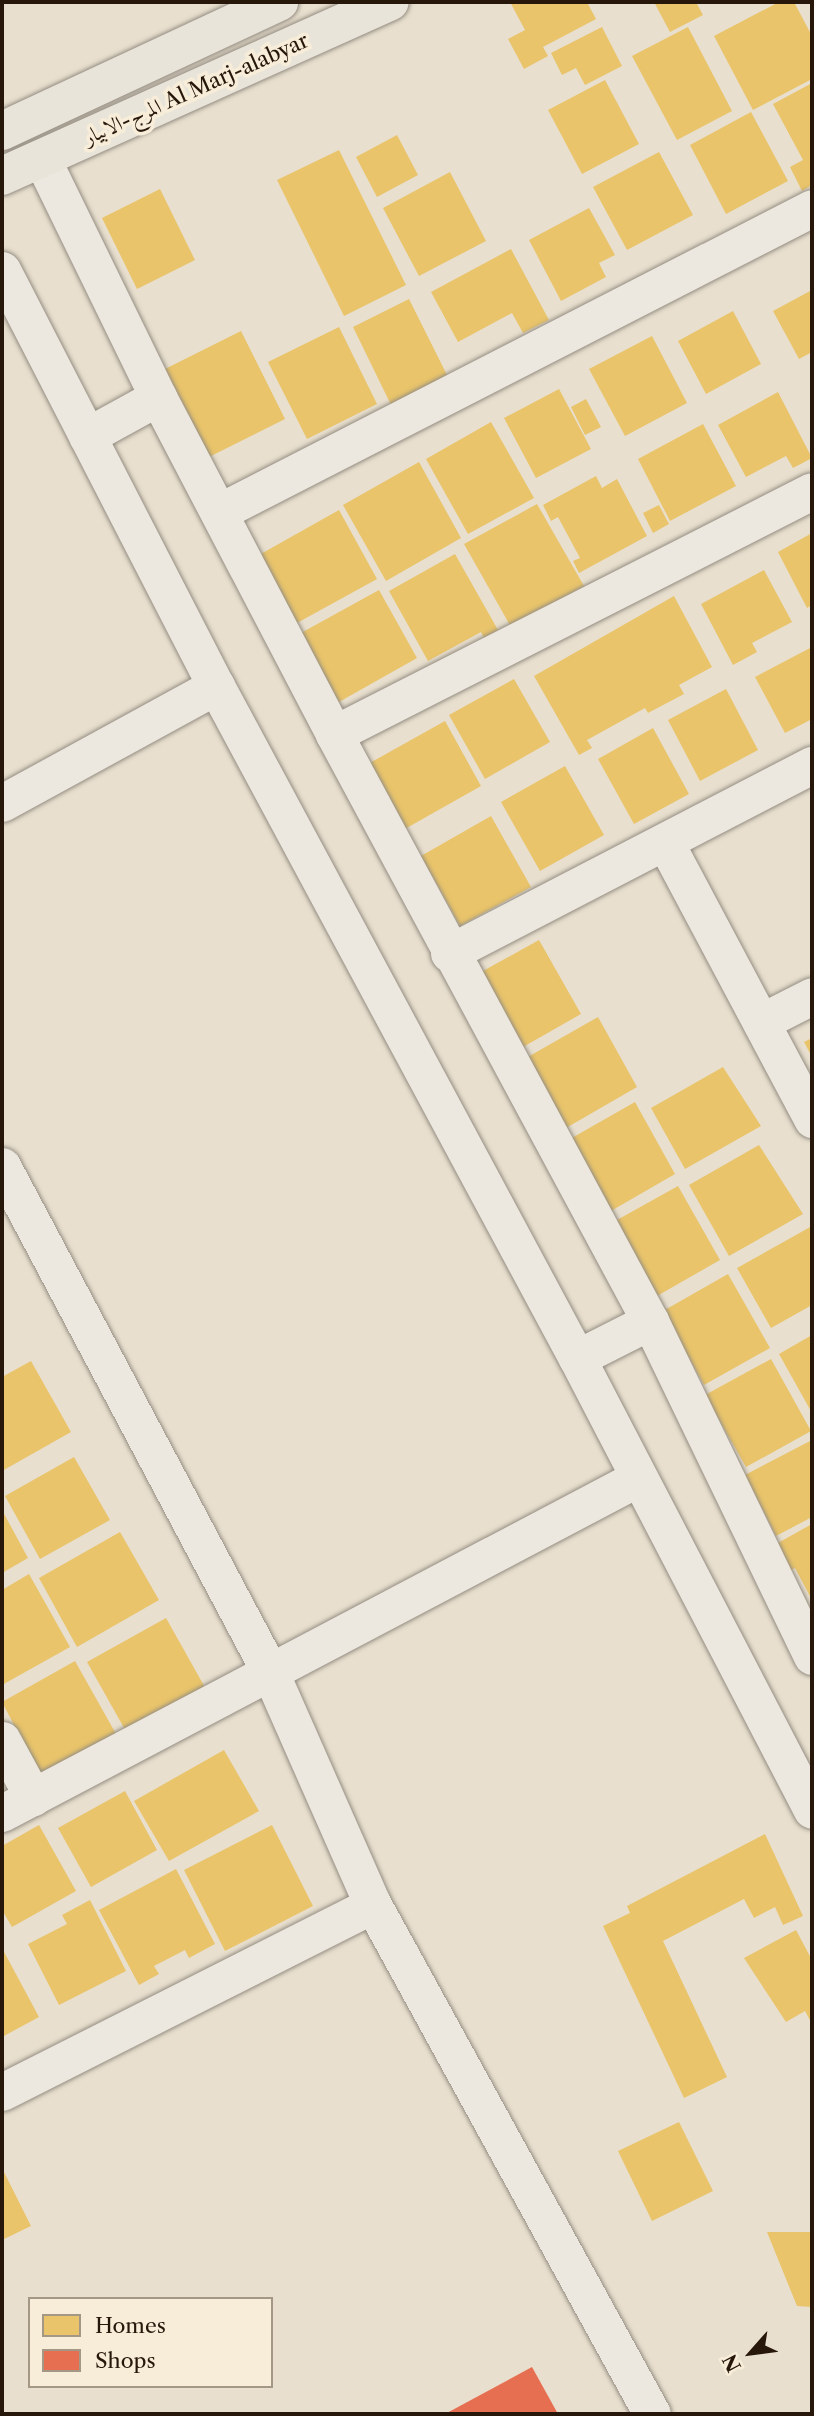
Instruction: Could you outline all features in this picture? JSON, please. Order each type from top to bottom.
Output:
[{"type":"main road","name":"المرج-الابيار Al Marj-alabyar","points":[[2,131],[279,2]]},
{"type":"main road","name":"المرج-الابيار Al Marj-alabyar","points":[[2,176],[390,2]]},
{"type":"street","points":[[42,159],[158,397],[334,734],[449,953],[650,1321],[812,1656]]},
{"type":"street","points":[[219,512],[812,208]]},
{"type":"street","points":[[2,270],[216,687],[577,1357],[812,1810]]},
{"type":"street","points":[[87,436],[158,397]]},
{"type":"street","points":[[334,734],[812,491]]},
{"type":"street","points":[[2,803],[216,687]]},
{"type":"street","points":[[449,953],[812,765]]},
{"type":"street","points":[[665,842],[812,1119]]},
{"type":"street","points":[[761,1022],[812,996]]},
{"type":"street","points":[[2,1166],[270,1672],[373,1905],[652,2414]]},
{"type":"street","points":[[577,1357],[650,1321]]},
{"type":"street","points":[[2,1740],[17,1805],[638,1478]]},
{"type":"street","points":[[2,2092],[373,1905]]},
{"type":"building: Homes","points":[[510,2],[587,2],[596,19],[543,47],[548,56],[524,69],[508,39],[525,30]]},
{"type":"building: Homes","points":[[654,2],[696,2],[703,15],[670,32]]},
{"type":"building: Homes","points":[[779,2],[794,2],[812,36],[812,79],[753,110],[714,36]]},
{"type":"building: Homes","points":[[602,27],[622,66],[585,85],[576,68],[562,75],[551,53]]},
{"type":"building: Homes","points":[[688,27],[732,111],[677,140],[632,56]]},
{"type":"building: Homes","points":[[605,80],[639,144],[582,174],[548,110]]},
{"type":"building: Homes","points":[[812,83],[812,185],[802,191],[790,167],[803,160],[773,104]]},
{"type":"building: Homes","points":[[751,112],[788,181],[726,214],[690,145]]},
{"type":"building: Homes","points":[[397,135],[418,175],[377,197],[356,157]]},
{"type":"building: Homes","points":[[339,150],[406,285],[344,316],[277,180]]},
{"type":"building: Homes","points":[[659,152],[693,215],[627,250],[593,187]]},
{"type":"building: Homes","points":[[450,172],[486,241],[419,276],[383,208]]},
{"type":"building: Homes","points":[[160,189],[195,260],[137,289],[102,218]]},
{"type":"building: Homes","points":[[589,208],[615,255],[599,263],[606,277],[561,301],[529,240]]},
{"type":"building: Homes","points":[[511,249],[549,320],[523,333],[512,313],[458,342],[431,292]]},
{"type":"building: Homes","points":[[812,290],[812,352],[799,359],[773,311]]},
{"type":"building: Homes","points":[[409,299],[450,381],[393,409],[353,327]]},
{"type":"building: Homes","points":[[733,311],[761,364],[706,394],[678,341]]},
{"type":"building: Homes","points":[[339,327],[377,404],[307,439],[268,362]]},
{"type":"building: Homes","points":[[241,331],[285,419],[205,459],[161,371]]},
{"type":"building: Homes","points":[[652,336],[687,403],[625,436],[589,369]]},
{"type":"building: Homes","points":[[559,389],[591,449],[536,478],[504,418]]},
{"type":"building: Homes","points":[[778,392],[812,458],[793,468],[786,456],[746,477],[718,425]]},
{"type":"building: Homes","points":[[586,399],[601,427],[585,435],[571,407]]},
{"type":"building: Homes","points":[[491,422],[534,498],[468,534],[426,459]]},
{"type":"building: Homes","points":[[703,424],[736,486],[670,521],[638,459]]},
{"type":"building: Homes","points":[[419,462],[461,538],[386,581],[343,505]]},
{"type":"building: Homes","points":[[596,476],[602,488],[617,479],[647,536],[579,573],[573,561],[580,558],[558,517],[551,521],[543,505]]},
{"type":"building: Homes","points":[[537,504],[584,586],[511,627],[464,544]]},
{"type":"building: Homes","points":[[659,505],[669,524],[653,533],[643,513]]},
{"type":"building: Homes","points":[[339,510],[377,579],[297,623],[259,555]]},
{"type":"building: Homes","points":[[812,533],[812,605],[807,608],[778,552]]},
{"type":"building: Homes","points":[[455,554],[498,630],[484,638],[481,632],[428,661],[389,591]]},
{"type":"building: Homes","points":[[764,570],[792,622],[752,643],[757,652],[733,665],[701,604]]},
{"type":"building: Homes","points":[[379,590],[417,658],[339,702],[301,633]]},
{"type":"building: Homes","points":[[674,596],[712,667],[679,685],[684,694],[648,713],[645,708],[587,740],[592,748],[579,755],[534,676]]},
{"type":"building: Homes","points":[[812,647],[812,719],[785,733],[755,677]]},
{"type":"building: Homes","points":[[514,679],[550,742],[485,779],[449,715]]},
{"type":"building: Homes","points":[[726,689],[758,750],[700,781],[668,720]]},
{"type":"building: Homes","points":[[445,721],[481,786],[396,834],[359,769]]},
{"type":"building: Homes","points":[[653,728],[689,794],[634,824],[598,759]]},
{"type":"building: Homes","points":[[565,766],[604,835],[540,871],[501,802]]},
{"type":"building: Homes","points":[[491,816],[531,887],[460,926],[421,856]]},
{"type":"building: Homes","points":[[539,940],[581,1014],[516,1051],[474,976]]},
{"type":"building: Homes","points":[[598,1017],[637,1087],[559,1132],[519,1062]]},
{"type":"building: Homes","points":[[812,1038],[812,1057],[804,1042]]},
{"type":"building: Homes","points":[[723,1067],[761,1126],[685,1169],[651,1108]]},
{"type":"building: Homes","points":[[635,1102],[675,1174],[604,1215],[563,1143]]},
{"type":"building: Homes","points":[[759,1145],[803,1214],[729,1256],[689,1185]]},
{"type":"building: Homes","points":[[678,1186],[720,1260],[650,1300],[608,1225]]},
{"type":"building: Homes","points":[[812,1226],[812,1305],[771,1328],[737,1268]]},
{"type":"building: Homes","points":[[728,1274],[770,1348],[704,1385],[663,1311]]},
{"type":"building: Homes","points":[[812,1335],[812,1413],[779,1354]]},
{"type":"building: Homes","points":[[771,1359],[811,1431],[746,1467],[705,1395]]},
{"type":"building: Homes","points":[[31,1361],[71,1432],[2,1471],[2,1377]]},
{"type":"building: Homes","points":[[812,1440],[812,1517],[776,1536],[745,1475]]},
{"type":"building: Homes","points":[[74,1457],[110,1520],[40,1559],[5,1496]]},
{"type":"building: Homes","points":[[2,1510],[28,1558],[2,1573]]},
{"type":"building: Homes","points":[[812,1524],[812,1600],[795,1568],[781,1575],[767,1549]]},
{"type":"building: Homes","points":[[120,1532],[159,1600],[77,1647],[39,1578]]},
{"type":"building: Homes","points":[[29,1574],[70,1647],[2,1685],[2,1590]]},
{"type":"building: Homes","points":[[166,1618],[207,1691],[128,1735],[87,1662]]},
{"type":"building: Homes","points":[[75,1661],[120,1741],[45,1784],[2,1702]]},
{"type":"building: Homes","points":[[224,1750],[259,1811],[169,1861],[134,1801]]},
{"type":"building: Homes","points":[[125,1791],[157,1850],[91,1887],[58,1828]]},
{"type":"building: Homes","points":[[39,1825],[76,1891],[12,1927],[2,1910],[2,1846]]},
{"type":"building: Homes","points":[[272,1825],[313,1906],[225,1951],[184,1870]]},
{"type":"building: Homes","points":[[765,1834],[803,1916],[783,1925],[775,1907],[754,1918],[744,1899],[663,1941],[727,2077],[684,2098],[603,1926],[630,1913],[627,1906]]},
{"type":"building: Homes","points":[[176,1869],[215,1944],[189,1958],[185,1950],[154,1966],[159,1974],[139,1985],[99,1910]]},
{"type":"building: Homes","points":[[90,1900],[126,1971],[59,2005],[28,1944],[67,1924],[62,1915]]},
{"type":"building: Homes","points":[[796,1930],[812,1960],[812,2024],[805,2011],[786,2022],[744,1958]]},
{"type":"building: Homes","points":[[2,1948],[39,2017],[2,2037]]},
{"type":"building: Homes","points":[[679,2122],[713,2191],[652,2221],[618,2151]]},
{"type":"building: Homes","points":[[2,2168],[31,2226],[2,2240]]},
{"type":"building: Homes","points":[[767,2232],[812,2232],[812,2307],[797,2306]]},
{"type":"building: Shops","points":[[532,2367],[558,2414],[445,2414]]}]
